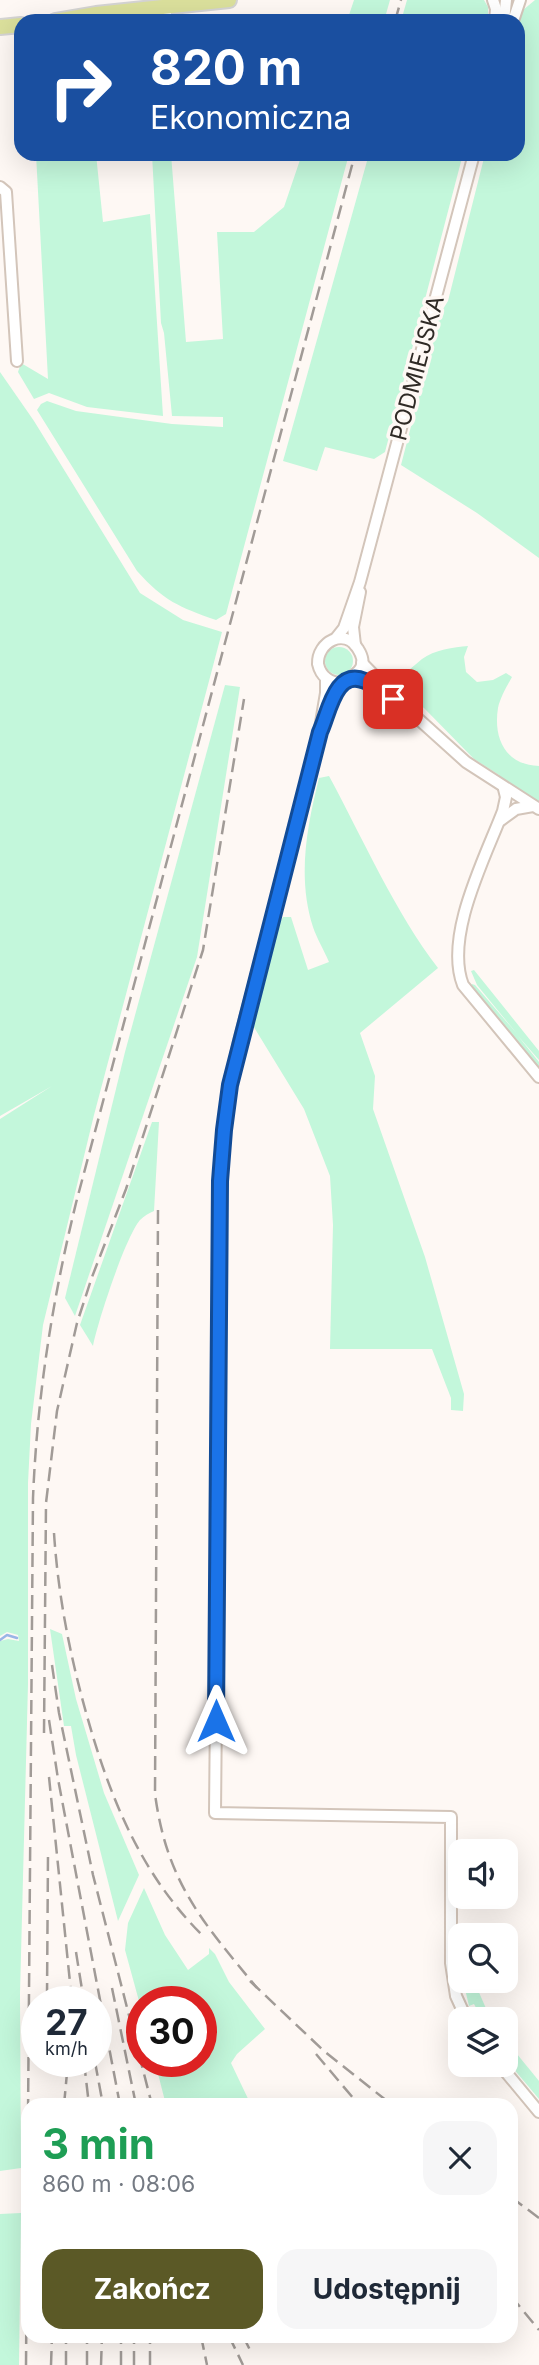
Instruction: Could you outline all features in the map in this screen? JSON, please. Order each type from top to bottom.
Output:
[{"type":"main road","points":[[77,14],[99,7],[166,14],[229,0]]},
{"type":"street","name":"PODMIEJSKA","points":[[336,638],[344,628],[360,582],[472,161]]},
{"type":"street","points":[[0,187],[5,191],[17,361]]},
{"type":"street","name":"PODMIEJSKA","points":[[355,645],[353,629],[359,604],[360,582]]},
{"type":"street","points":[[405,707],[369,683],[348,681],[336,682],[326,678],[318,667],[318,654],[325,644],[336,638],[346,639],[360,652],[362,663],[359,672],[348,681],[334,693],[320,732],[239,1041],[224,1130],[220,1195],[215,1813],[452,1817],[451,1963],[456,1996],[461,2007]]},
{"type":"street","points":[[362,663],[405,707],[466,762],[504,789],[536,807]]},
{"type":"street","points":[[320,732],[326,678]]},
{"type":"street","points":[[504,789],[506,802],[461,923],[457,960],[463,985],[539,1077]]},
{"type":"street","points":[[499,821],[516,809],[536,807]]},
{"type":"street","points":[[510,2077],[539,2112]]},
{"type":"green space","points":[[354,0],[390,0],[386,14],[349,14]]},
{"type":"green space","points":[[407,0],[484,0],[488,7],[488,14],[403,14]]},
{"type":"green space","points":[[535,0],[539,0],[539,558],[477,513],[401,465],[440,314],[448,301],[483,161],[525,161],[523,10]]},
{"type":"green space","points":[[36,161],[97,161],[103,222],[150,214],[163,416],[87,407],[49,393],[34,399],[18,372],[21,363],[48,379]]},
{"type":"green space","points":[[152,161],[172,161],[186,342],[223,339],[217,232],[254,232],[284,207],[300,161],[347,161],[226,614],[216,620],[173,602],[137,571],[37,410],[47,401],[76,411],[172,424],[223,427],[223,417],[172,416],[161,323]]},
{"type":"green space","points":[[367,161],[461,161],[385,452],[374,459],[325,447],[317,471],[283,461]]},
{"type":"green space","points":[[0,372],[34,421],[140,593],[183,620],[222,632],[94,1115],[43,1325],[31,1424],[28,1483],[28,1684],[20,1994],[21,2168],[0,2171],[0,1641],[19,1641],[18,1635],[7,1632],[0,1636],[0,1119],[52,1086],[0,1116]]},
{"type":"green space","points":[[468,646],[464,657],[466,672],[477,682],[493,680],[506,673],[512,677],[499,704],[497,719],[500,740],[510,755],[518,761],[539,766],[539,802],[474,759],[424,708],[396,689],[399,687],[393,677],[406,672],[432,653]]},
{"type":"green space","points":[[339,647],[349,651],[353,661],[349,671],[339,675],[329,671],[325,661],[329,651]]},
{"type":"green space","points":[[225,685],[240,687],[197,957],[75,1316],[65,1298],[125,1052]]},
{"type":"green space","points":[[329,776],[394,900],[438,968],[360,1033],[375,1076],[373,1109],[425,1257],[464,1394],[463,1411],[451,1410],[451,1398],[432,1349],[330,1349],[333,1225],[330,1176],[304,1109],[252,1024],[278,926],[283,917],[291,917],[308,970],[329,962],[313,927],[308,908],[305,871],[308,833],[319,778]]},
{"type":"green space","points":[[474,970],[539,1051],[539,1060],[518,1036],[539,1062],[539,1069],[471,987],[472,984],[475,985],[518,1035],[477,985],[471,971]]},
{"type":"green space","points":[[152,1122],[159,1122],[154,1211],[140,1220],[127,1244],[106,1300],[93,1346],[80,1325]]},
{"type":"green space","points":[[50,1629],[62,1634],[76,1699],[104,1793],[139,1875],[118,1921],[71,1726],[64,1726]]},
{"type":"green space","points":[[144,1888],[165,1935],[188,1970],[209,1954],[209,1948],[215,1954],[229,1982],[265,2029],[237,2054],[231,2063],[248,2098],[164,2098],[159,2077],[217,2077],[217,1986],[135,1986],[125,1950],[128,1923]]},
{"type":"green space","points":[[466,1993],[479,1993],[485,2007],[476,2007],[474,2004],[469,2006]]},
{"type":"green space","points":[[518,2055],[539,2081],[539,2099],[518,2074]]},
{"type":"green space","points":[[21,2213],[19,2365],[0,2365],[0,2214]]},
{"type":"waterway","points":[[0,1640],[7,1635],[17,1638]]},
{"type":"railway","points":[[397,14],[401,0]]},
{"type":"railway","points":[[28,2098],[33,1498],[47,1350],[76,1203],[353,161]]},
{"type":"railway","points":[[44,1733],[46,1503],[57,1411],[77,1323],[126,1189],[203,950],[244,699]]},
{"type":"railway","points":[[158,1210],[155,1794],[168,1852],[178,1877],[204,1921],[257,1988]]},
{"type":"railway","points":[[54,1533],[58,1579],[70,1648],[106,1776],[145,1861],[180,1911],[202,1935]]},
{"type":"railway","points":[[52,1665],[59,1713],[93,1875],[150,2098]]},
{"type":"railway","points":[[49,1720],[119,2098]]},
{"type":"railway","points":[[49,1777],[70,1986]]},
{"type":"railway","points":[[47,1986],[48,1854]]},
{"type":"railway","points":[[76,1952],[81,1986]]},
{"type":"railway","points":[[250,1981],[324,2051],[383,2098]]},
{"type":"railway","points":[[112,1988],[135,2098]]},
{"type":"railway","points":[[316,2054],[353,2098]]},
{"type":"railway","points":[[65,2098],[67,2077]]},
{"type":"railway","points":[[86,2077],[88,2098]]},
{"type":"railway","points":[[98,2077],[102,2098]]},
{"type":"railway","points":[[518,2202],[539,2218]]},
{"type":"railway","points":[[518,2304],[539,2330]]},
{"type":"railway","points":[[26,2343],[26,2365]]},
{"type":"railway","points":[[51,2365],[52,2343]]},
{"type":"railway","points":[[66,2343],[66,2365]]},
{"type":"railway","points":[[87,2343],[87,2365]]},
{"type":"railway","points":[[101,2365],[102,2343]]},
{"type":"railway","points":[[121,2343],[121,2365]]},
{"type":"railway","points":[[134,2343],[134,2365]]},
{"type":"railway","points":[[150,2343],[150,2365]]},
{"type":"railway","points":[[202,2343],[207,2365]]},
{"type":"railway","points":[[232,2343],[243,2365]]},
{"type":"railway","points":[[246,2343],[251,2352]]},
{"type":"route","points":[[216,1721],[220,1181],[230,1085],[239,1041],[320,732],[334,693],[343,682],[353,679],[366,682],[393,699]]}]
